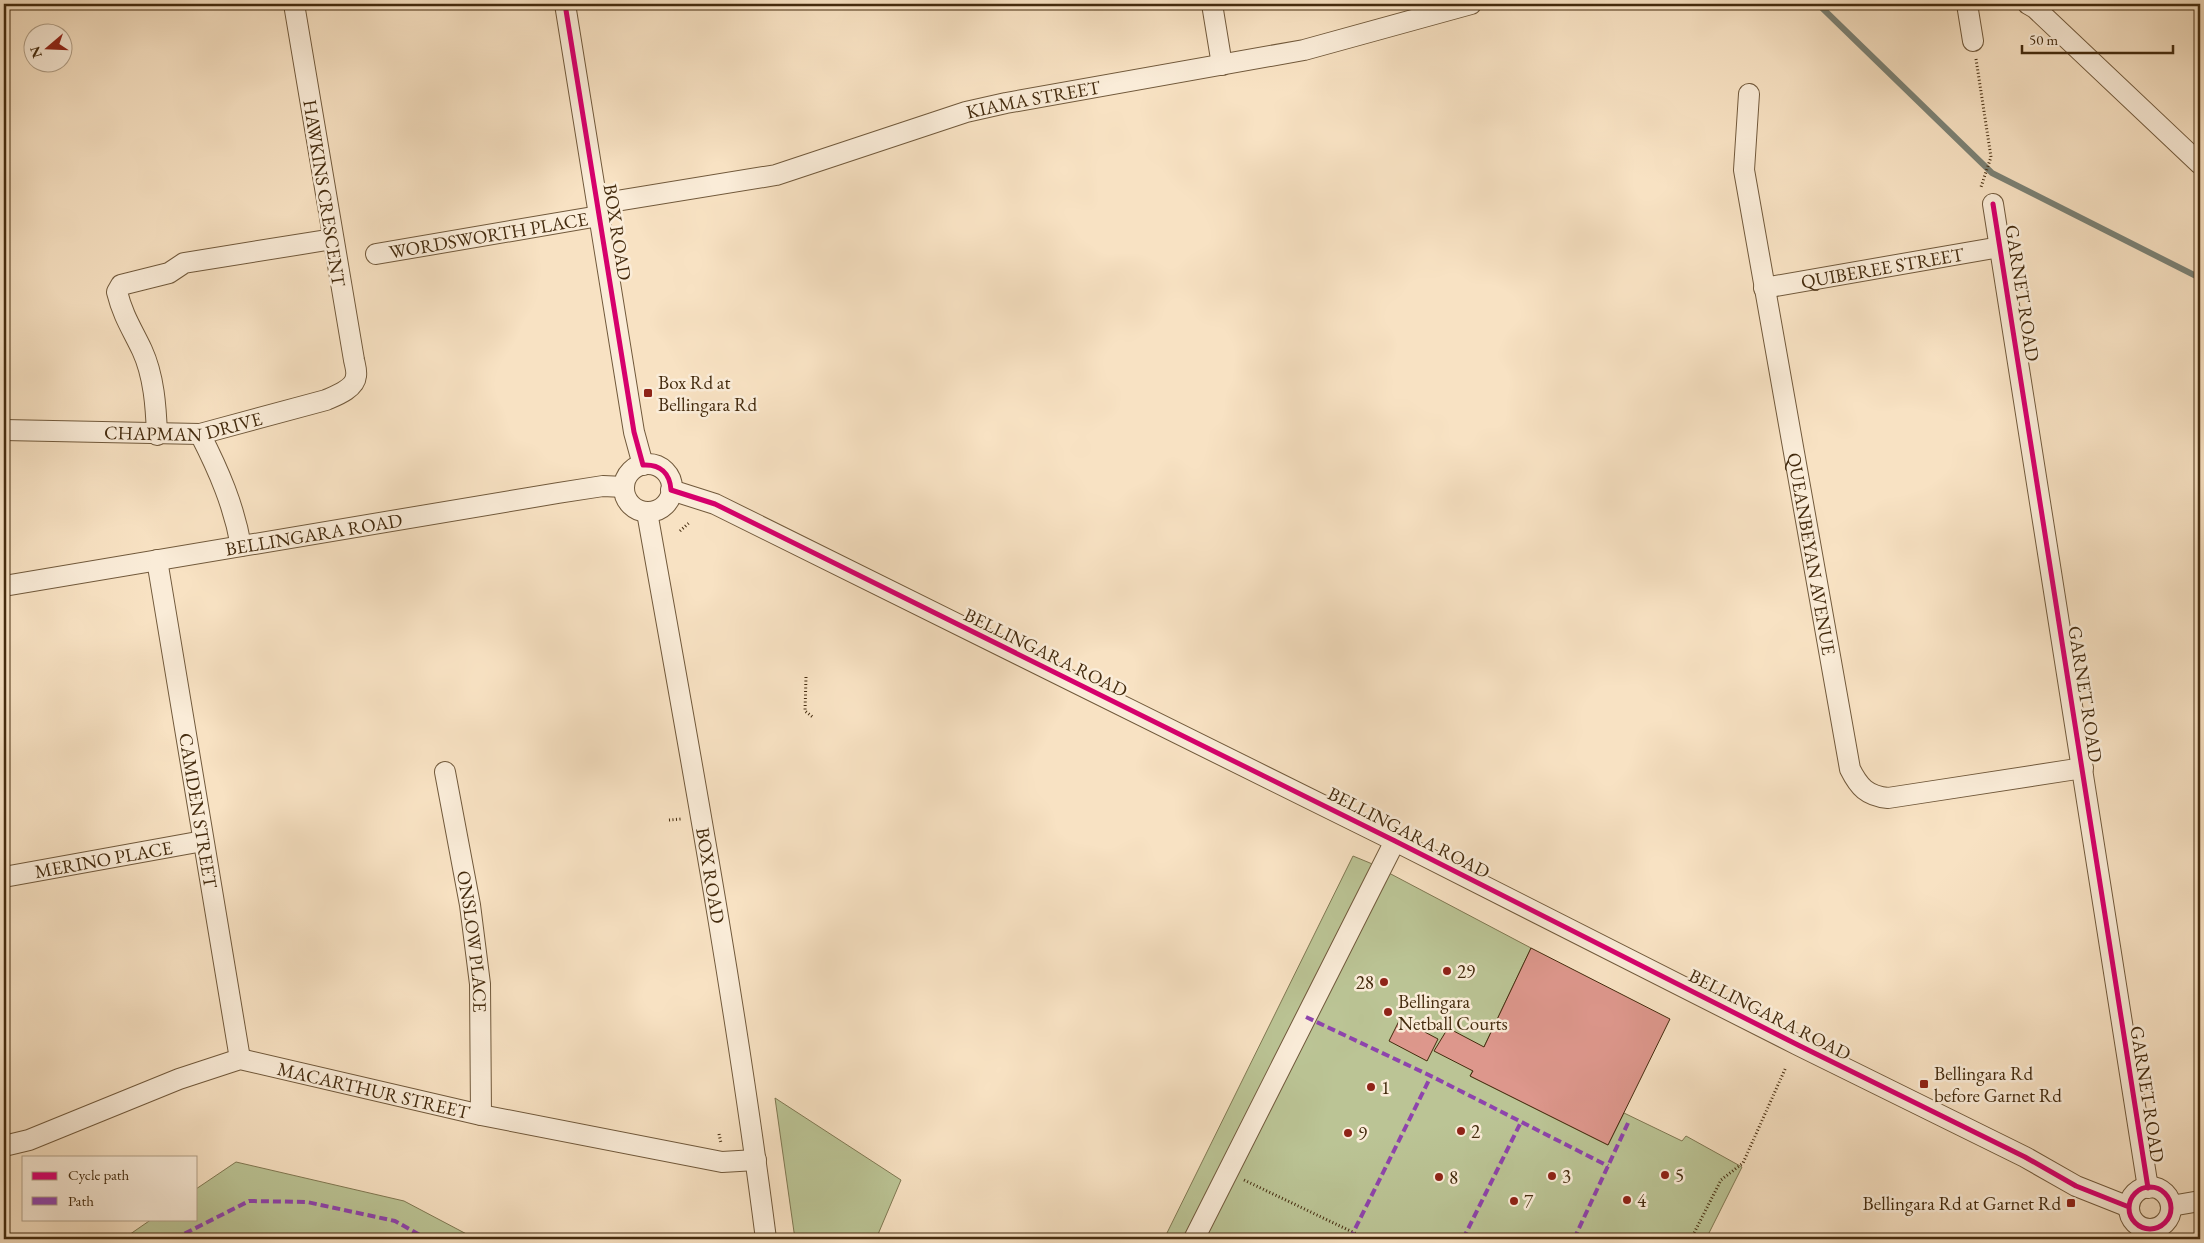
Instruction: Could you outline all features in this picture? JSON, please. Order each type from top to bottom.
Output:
[{"type":"street","name":"HAWKINS CRESCENT","points":[[294,4],[356,377],[354,382]]},
{"type":"street","name":"BOX ROAD","points":[[565,4],[634,432],[642,464]]},
{"type":"street","points":[[1212,4],[1222,65]]},
{"type":"street","name":"KIAMA STREET","points":[[599,210],[776,175],[966,112],[1339,42],[1471,4]]},
{"type":"street","points":[[1967,4],[1973,42]]},
{"type":"street","points":[[2028,4],[2035,8],[2200,164]]},
{"type":"street","name":"QUEANBEYAN AVENUE","points":[[1749,94],[1744,170],[1850,769],[1855,780],[1868,794],[1888,798],[2083,768]]},
{"type":"street","name":"GARNET ROAD","points":[[1986,198],[2000,247],[2148,1188]]},
{"type":"street","name":"WORDSWORTH PLACE","points":[[376,254],[599,210]]},
{"type":"street","points":[[157,435],[156,410],[149,372],[142,351],[125,319],[117,292],[118,288],[169,273],[184,263],[333,238]]},
{"type":"street","name":"QUIBEREE STREET","points":[[1764,288],[2000,247]]},
{"type":"street","name":"CHAPMAN DRIVE","points":[[4,430],[157,435],[200,434],[326,400],[340,393],[354,382]]},
{"type":"street","points":[[200,434],[229,495],[241,546]]},
{"type":"street","points":[[642,464],[657,466],[663,470],[671,483],[670,497],[661,508],[648,512],[633,507],[624,495],[624,487],[629,473],[642,464]]},
{"type":"street","name":"BELLINGARA ROAD","points":[[4,586],[558,493],[603,486],[624,487]]},
{"type":"street","name":"BELLINGARA ROAD","points":[[671,490],[715,504],[1395,841],[1798,1045],[2025,1157],[2076,1186],[2129,1207]]},
{"type":"street","name":"BOX ROAD","points":[[648,512],[701,816],[756,1160],[766,1239]]},
{"type":"street","name":"CAMDEN STREET","points":[[157,560],[240,1059]]},
{"type":"street","name":"ONSLOW PLACE","points":[[445,772],[470,905],[480,984],[481,1115]]},
{"type":"street","name":"MERINO PLACE","points":[[4,877],[203,841]]},
{"type":"street","points":[[1194,1239],[1395,841]]},
{"type":"street","points":[[4,1146],[29,1140],[178,1079],[240,1059]]},
{"type":"street","name":"MACARTHUR STREET","points":[[240,1059],[481,1115],[722,1162],[756,1160]]},
{"type":"street","points":[[2148,1188],[2154,1188],[2165,1194],[2171,1206],[2168,1219],[2151,1234],[2133,1220],[2129,1207],[2135,1194],[2148,1188]]},
{"type":"street","points":[[2171,1206],[2200,1201]]},
{"type":"path","points":[[1973,42],[1991,157],[1986,175],[1986,198]]},
{"type":"path","points":[[680,530],[690,522]]},
{"type":"path","points":[[806,677],[805,711],[814,718]]},
{"type":"path","points":[[1691,1239],[1721,1180],[1743,1163],[1786,1067]]},
{"type":"path","points":[[1228,1172],[1367,1239]]},
{"type":"green space","name":"Bellingara Netball Courts","points":[[1353,856],[1370,863],[1531,948],[1470,1076],[1608,1145],[1624,1113],[1682,1141],[1686,1136],[1742,1167],[1706,1239],[1164,1239]]},
{"type":"green space","points":[[775,1098],[901,1180],[876,1239],[795,1239]]},
{"type":"green space","points":[[236,1162],[404,1201],[476,1239],[123,1239],[151,1220],[198,1220],[198,1188]]},
{"type":"building","points":[[1531,948],[1670,1019],[1608,1145],[1470,1076],[1473,1071],[1434,1051],[1448,1028],[1484,1047]]},
{"type":"building","points":[[1400,1019],[1438,1039],[1427,1061],[1389,1041]]},
{"type":"waterway","points":[[1818,4],[1992,173],[2200,278]]},
{"type":"marked path","points":[[1306,1017],[1431,1076],[1608,1166]]},
{"type":"marked path","points":[[1350,1239],[1431,1076]]},
{"type":"marked path","points":[[1463,1239],[1521,1122]]},
{"type":"marked path","points":[[1574,1239],[1628,1123]]},
{"type":"marked path","points":[[174,1239],[249,1201],[307,1202],[395,1221],[427,1239]]},
{"type":"marked path","points":[[1196,1236],[1204,1239]]},
{"type":"cycle path","points":[[565,4],[634,432],[643,465],[654,466],[663,471],[669,479],[671,490],[715,504],[1395,841],[1798,1045],[2025,1157],[2076,1186],[2129,1207]]},
{"type":"cycle path","points":[[1993,204],[2148,1188]]},
{"type":"cycle path","points":[[2150,1187],[2165,1193],[2171,1208],[2165,1223],[2150,1229],[2135,1223],[2129,1208],[2135,1193],[2150,1187]]},
{"type":"place","name":"Box Rd at Bellingara Rd","points":[[648,393]]},
{"type":"place","name":"29","points":[[1447,971]]},
{"type":"place","name":"28","points":[[1384,982]]},
{"type":"place","name":"Bellingara Netball Courts","points":[[1388,1012]]},
{"type":"place","name":"Bellingara Rd before Garnet Rd","points":[[1924,1084]]},
{"type":"place","name":"1","points":[[1371,1087]]},
{"type":"place","name":"2","points":[[1461,1131]]},
{"type":"place","name":"9","points":[[1348,1133]]},
{"type":"place","name":"5","points":[[1665,1175]]},
{"type":"place","name":"3","points":[[1552,1176]]},
{"type":"place","name":"8","points":[[1439,1177]]},
{"type":"place","name":"4","points":[[1627,1200]]},
{"type":"place","name":"7","points":[[1514,1201]]},
{"type":"place","name":"Bellingara Rd at Garnet Rd","points":[[2071,1203]]}]
